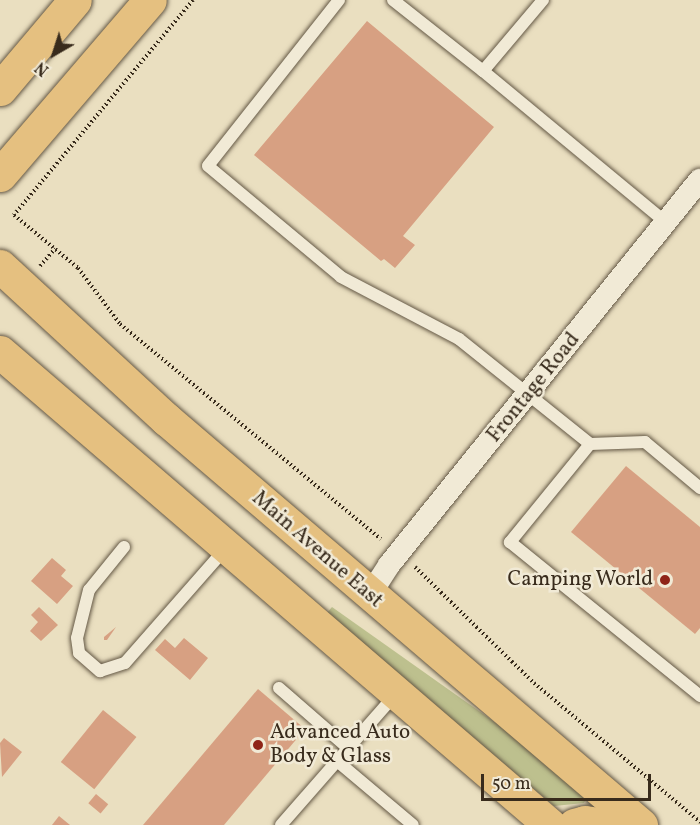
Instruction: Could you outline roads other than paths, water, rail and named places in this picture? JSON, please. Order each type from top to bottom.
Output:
[{"type":"main road","points":[[0,89],[75,0]]},
{"type":"main road","points":[[0,175],[150,0]]},
{"type":"main road","name":"Main Avenue East","points":[[0,266],[166,419],[369,596],[641,825]]},
{"type":"main road","points":[[0,352],[225,549],[550,825]]},
{"type":"main road","points":[[574,825],[585,822],[607,825]]},
{"type":"street","name":"Frontage Road","points":[[369,596],[389,565],[668,224],[700,180]]},
{"type":"lane","points":[[339,0],[208,166],[341,277],[459,339],[530,393],[590,444],[645,442],[700,488]]},
{"type":"lane","points":[[393,0],[668,224]]},
{"type":"lane","points":[[483,71],[543,0]]},
{"type":"lane","points":[[590,444],[510,542],[700,696]]},
{"type":"lane","points":[[124,547],[90,590],[76,638],[79,653],[100,671],[125,663],[225,549]]},
{"type":"lane","points":[[279,688],[348,748]]},
{"type":"lane","points":[[281,825],[395,694]]},
{"type":"lane","points":[[337,761],[413,825]]},
{"type":"place","name":"Camping World","points":[[665,580]]},
{"type":"place","name":"Advanced Auto Body & Glass","points":[[258,745]]}]
